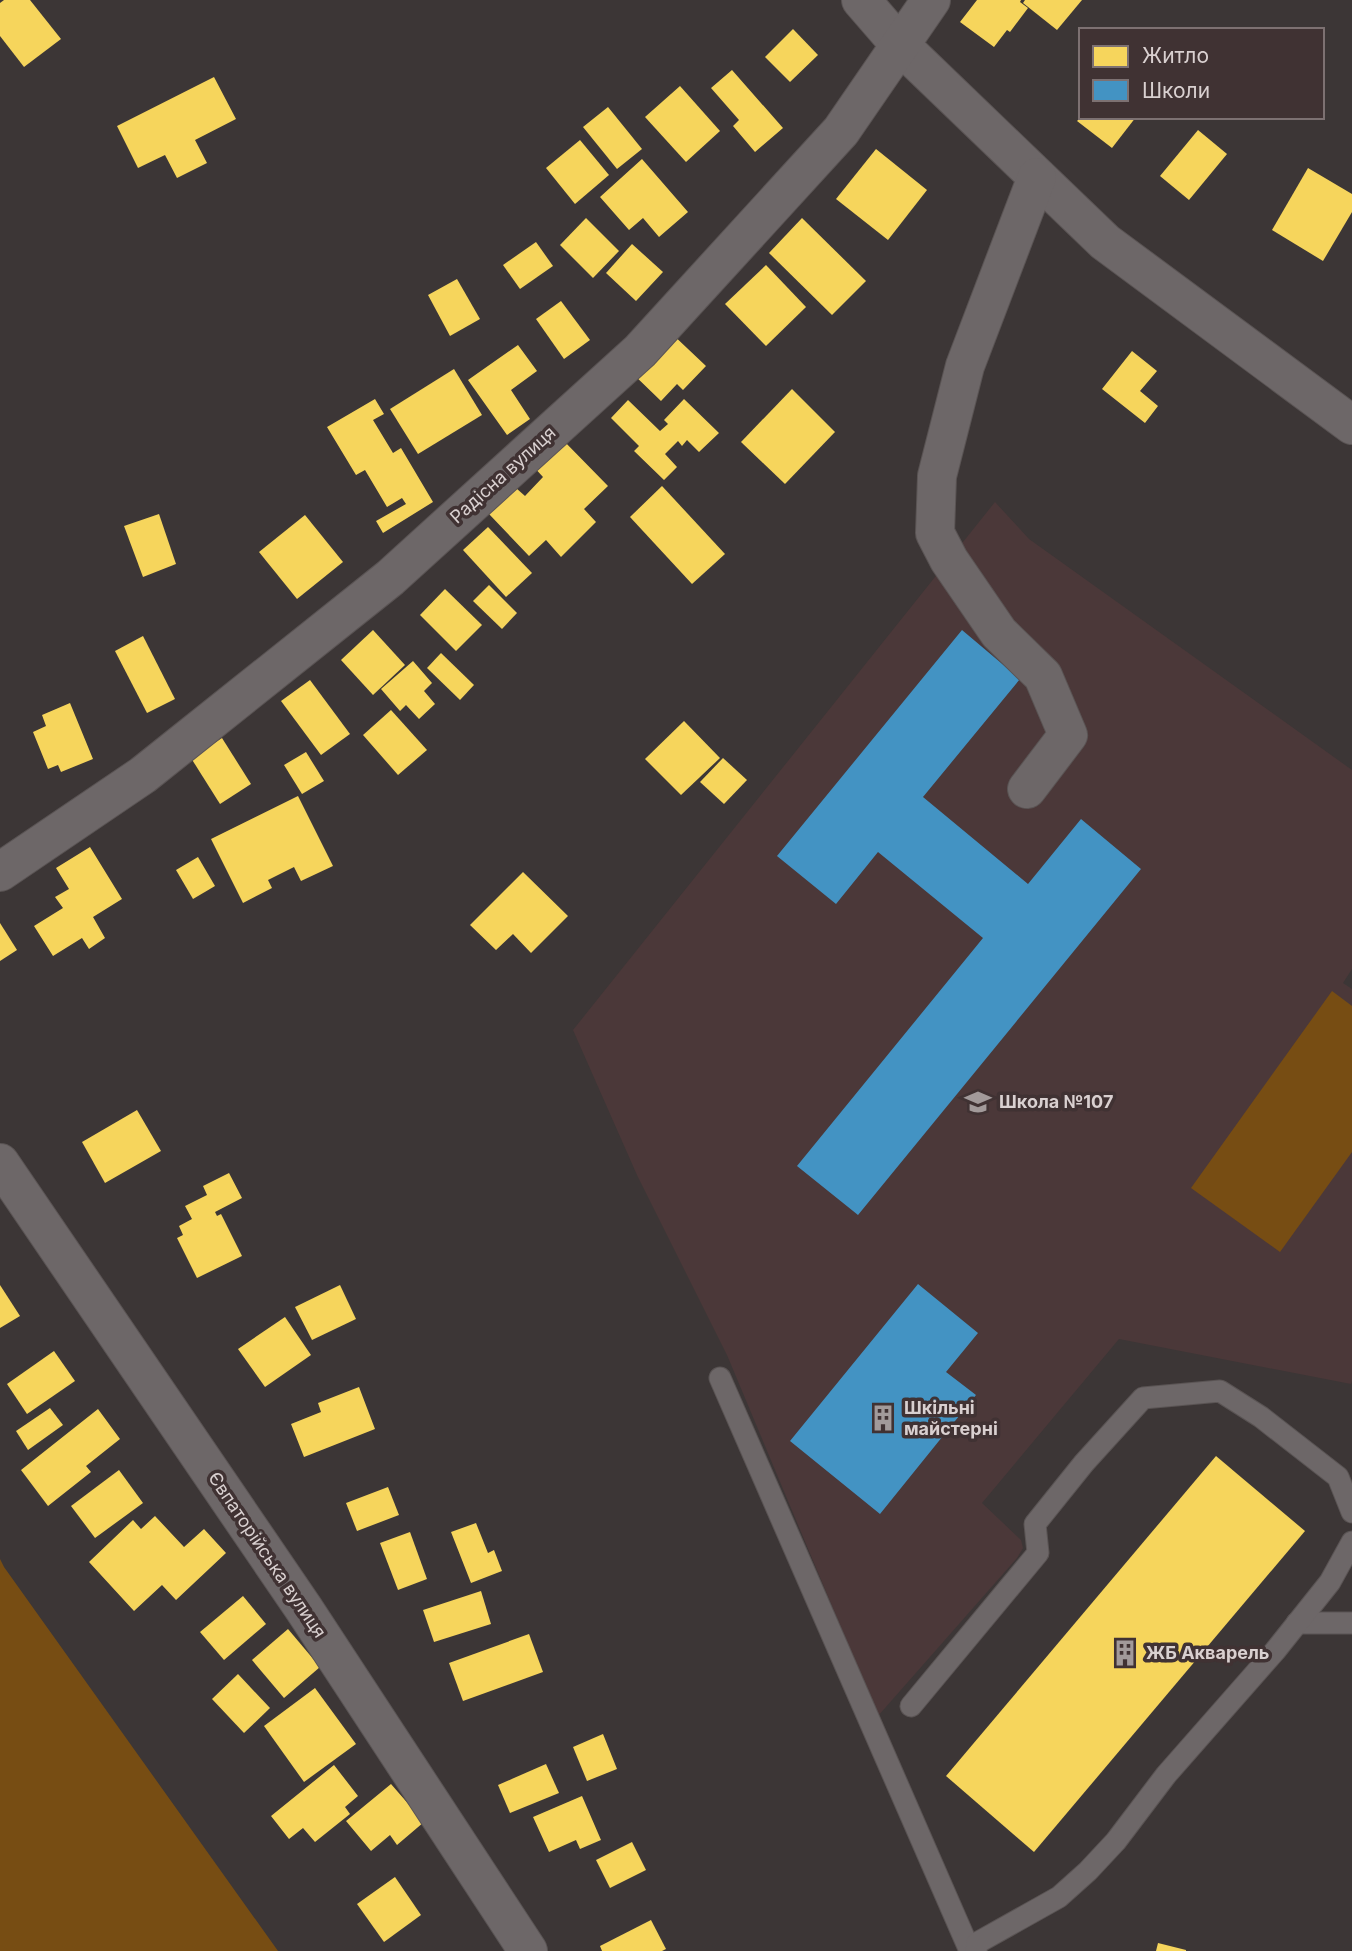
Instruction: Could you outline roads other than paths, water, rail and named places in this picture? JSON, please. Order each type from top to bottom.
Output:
[{"type":"street","points":[[861,0],[900,45],[1105,242],[1352,425]]},
{"type":"street","name":"Радісна вулиця","points":[[0,872],[143,775],[390,578],[640,351],[841,131],[931,0]]},
{"type":"street","points":[[1027,789],[1068,735],[1043,676],[999,633],[949,560],[935,533],[937,476],[965,366],[1037,177]]},
{"type":"street","name":"Євпаторійська вулиця","points":[[0,1163],[304,1609],[528,1951]]},
{"type":"lane","points":[[720,1378],[970,1951]]},
{"type":"lane","points":[[911,1706],[1038,1553],[1035,1524],[1084,1463],[1143,1398],[1220,1391],[1261,1418],[1338,1477],[1352,1513]]},
{"type":"lane","points":[[976,1951],[977,1943],[1059,1896],[1088,1871],[1116,1841],[1166,1775],[1275,1651],[1330,1583],[1352,1542]]},
{"type":"lane","points":[[1297,1623],[1352,1623]]},
{"type":"place","name":"Школа №107","points":[[978,1102]]},
{"type":"place","name":"Шкільні майстерні","points":[[883,1418]]},
{"type":"place","name":"ЖБ Акварель","points":[[1125,1653]]}]
